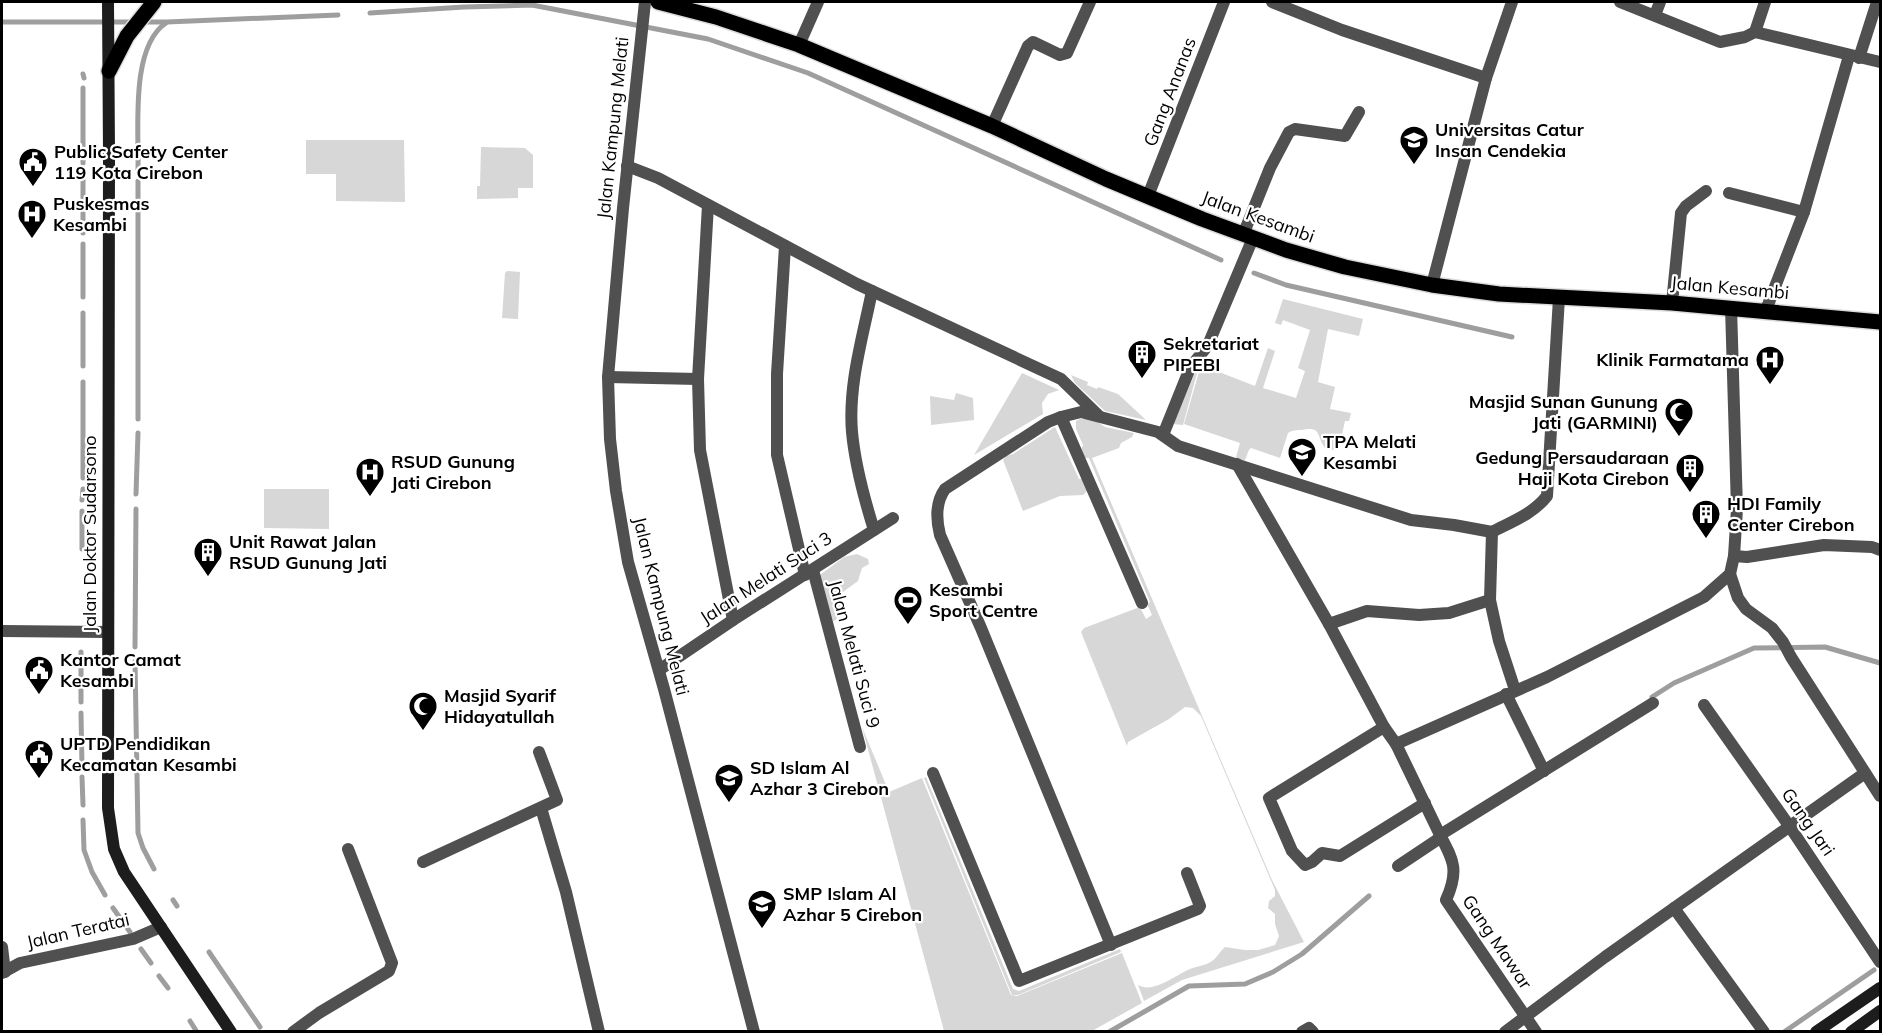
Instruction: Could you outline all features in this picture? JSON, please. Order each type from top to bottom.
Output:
[{"type":"main road","name":"Jalan Kesambi","points":[[658,2],[716,17],[799,45],[992,126],[1106,179],[1248,236],[1345,267],[1431,285],[1499,294],[1731,307],[1881,322]]},
{"type":"main road","points":[[109,71],[127,36],[151,5]]},
{"type":"street","name":"Jalan Doktor Sudarsono","points":[[108,2],[108,808],[112,840],[124,872],[231,1032]]},
{"type":"street","name":"Jalan Kampung Melati","points":[[645,2],[627,166],[608,377],[610,439],[623,543],[659,670],[754,1032]]},
{"type":"street","points":[[799,45],[818,2]]},
{"type":"street","points":[[992,126],[1028,46],[1033,42],[1060,55],[1067,53],[1090,2]]},
{"type":"street","name":"Gang Ananas","points":[[1148,196],[1224,2]]},
{"type":"street","points":[[1272,2],[1342,30],[1486,78]]},
{"type":"street","points":[[1431,285],[1486,78],[1512,2]]},
{"type":"street","points":[[1620,2],[1720,42],[1745,37],[1755,32],[1881,62]]},
{"type":"street","points":[[1655,15],[1660,2]]},
{"type":"street","points":[[1755,32],[1765,2]]},
{"type":"street","points":[[1766,310],[1804,212],[1854,57],[1877,2]]},
{"type":"street","points":[[1163,435],[1190,368],[1208,345],[1238,273],[1270,168],[1289,132],[1295,129],[1345,136],[1359,112]]},
{"type":"street","points":[[627,166],[658,178],[872,291],[1061,379],[1099,416]]},
{"type":"street","points":[[1672,303],[1682,213],[1686,206],[1706,191]]},
{"type":"street","points":[[1729,193],[1804,212]]},
{"type":"street","points":[[708,205],[698,379],[700,450],[733,620]]},
{"type":"street","name":"Jalan Melati Suci 9","points":[[785,246],[777,374],[777,455],[860,747]]},
{"type":"street","points":[[872,291],[854,384],[852,430],[863,494],[874,530]]},
{"type":"street","points":[[1111,945],[940,535],[936,520],[939,499],[950,485],[1048,422],[1081,412],[1158,432],[1178,446],[1412,520],[1492,532],[1524,516],[1547,496],[1559,298]]},
{"type":"street","points":[[1731,307],[1737,509],[1734,556],[1730,574],[1738,598],[1746,609],[1772,628],[1783,642],[1881,796]]},
{"type":"street","points":[[608,377],[698,379]]},
{"type":"street","points":[[1061,417],[1142,603]]},
{"type":"street","name":"Gang Mawar","points":[[1237,464],[1329,624],[1384,727],[1396,744],[1425,803],[1454,864],[1453,884],[1446,900],[1536,1032]]},
{"type":"street","name":"Jalan Melati Suci 3","points":[[659,670],[893,518]]},
{"type":"street","points":[[1492,532],[1490,600],[1510,692],[1542,768]]},
{"type":"street","points":[[1734,556],[1747,557],[1824,545],[1872,547],[1881,550]]},
{"type":"street","points":[[1396,744],[1547,677],[1704,597],[1730,574]]},
{"type":"street","points":[[1329,624],[1367,611],[1419,615],[1449,613],[1490,600]]},
{"type":"street","points":[[2,631],[107,632]]},
{"type":"street","points":[[1398,866],[1437,840],[1440,835],[1542,768],[1653,703]]},
{"type":"street","name":"Gang Jari","points":[[1704,705],[1881,962]]},
{"type":"street","points":[[1384,727],[1269,798],[1292,851],[1305,865],[1322,853],[1340,856],[1425,803]]},
{"type":"street","points":[[423,862],[557,800],[539,752]]},
{"type":"street","points":[[933,773],[1019,981],[1200,908],[1187,873]]},
{"type":"street","points":[[1505,1032],[1674,908],[1865,773]]},
{"type":"street","points":[[541,808],[566,892],[599,1032]]},
{"type":"street","points":[[293,1032],[391,968],[392,963],[348,849]]},
{"type":"street","points":[[1674,908],[1764,1032]]},
{"type":"street","name":"Jalan Teratai","points":[[2,947],[3,973],[20,963],[133,939],[161,927]]},
{"type":"street","points":[[1816,1032],[1881,988]]},
{"type":"street","points":[[1851,1032],[1881,1011]]},
{"type":"street","points":[[1302,1032],[1309,1028],[1313,1032]]},
{"type":"shaded area","points":[[306,140],[404,140],[405,202],[336,201],[336,174],[306,174]]},
{"type":"shaded area","points":[[481,147],[525,148],[533,155],[533,188],[518,188],[518,198],[477,199],[477,186],[480,186]]},
{"type":"shaded area","points":[[507,271],[520,272],[518,319],[502,318]]},
{"type":"shaded area","points":[[1283,299],[1363,319],[1359,336],[1328,329],[1318,382],[1335,387],[1330,409],[1351,413],[1349,421],[1345,421],[1340,444],[1334,450],[1325,448],[1318,433],[1313,429],[1296,430],[1288,433],[1280,458],[1251,448],[1243,462],[1237,461],[1240,443],[1184,424],[1201,365],[1255,386],[1268,348],[1275,351],[1263,388],[1296,398],[1305,371],[1298,368],[1310,330],[1283,320],[1281,325],[1275,323]]},
{"type":"shaded area","points":[[1200,362],[1183,425],[1173,424]]},
{"type":"shaded area","points":[[1022,373],[1059,390],[1048,394],[1042,403],[1043,414],[974,455]]},
{"type":"shaded area","points":[[1071,375],[1088,382],[1087,385],[1118,394],[1146,420],[1105,411],[1075,383]]},
{"type":"shaded area","points":[[956,393],[973,398],[974,420],[931,425],[930,396],[954,400]]},
{"type":"shaded area","points":[[1093,419],[1105,427],[1134,433],[1132,437],[1121,443],[1119,448],[1092,458],[1272,880],[1304,942],[1182,980],[1144,1001],[1138,985],[1151,987],[1164,983],[1190,969],[1209,963],[1225,947],[1258,950],[1275,945],[1279,936],[1275,914],[1268,908],[1269,901],[1275,896],[1275,890],[1201,716],[1193,708],[1185,707],[1169,719],[1128,742],[1127,746],[1081,632],[1084,628],[1140,607],[1146,619],[1152,615],[1147,604],[1150,602],[1089,458],[1084,458],[1081,450],[1083,445],[1076,429],[1076,421]]},
{"type":"shaded area","points":[[1055,427],[1087,491],[1083,495],[1060,496],[1023,511],[1003,460]]},
{"type":"shaded area","points":[[264,489],[329,489],[329,529],[264,528]]},
{"type":"shaded area","points":[[857,554],[868,559],[869,564],[862,568],[858,581],[839,595],[841,612],[835,621],[832,620],[820,575],[844,557]]},
{"type":"shaded area","points":[[862,727],[889,792],[922,778],[1011,995],[1017,996],[1122,953],[1142,1003],[1092,1031],[944,1031]]},
{"type":"shaded area","points":[[926,777],[1013,989],[1019,991],[1120,949],[1121,952],[1018,995],[1012,995],[924,778]]},
{"type":"waterway","points":[[370,13],[532,5],[708,39],[808,73],[1221,260]]},
{"type":"waterway","points":[[2,22],[167,22],[338,15]]},
{"type":"waterway","points":[[138,169],[138,112],[142,69],[147,50],[155,35],[166,23]]},
{"type":"waterway","points":[[83,74],[84,78]]},
{"type":"waterway","points":[[83,88],[83,149]]},
{"type":"waterway","points":[[83,174],[83,199]]},
{"type":"waterway","points":[[138,181],[138,419]]},
{"type":"waterway","points":[[83,212],[83,233]]},
{"type":"waterway","points":[[83,244],[83,297]]},
{"type":"waterway","points":[[1254,273],[1286,285],[1512,337]]},
{"type":"waterway","points":[[83,313],[83,366]]},
{"type":"waterway","points":[[83,382],[83,478]]},
{"type":"waterway","points":[[136,494],[138,433]]},
{"type":"waterway","points":[[82,500],[83,489]]},
{"type":"waterway","points":[[135,647],[136,509]]},
{"type":"waterway","points":[[82,511],[82,549]]},
{"type":"waterway","points":[[1652,697],[1674,683],[1754,648],[1825,647],[1880,663]]},
{"type":"waterway","points":[[81,652],[81,702]]},
{"type":"waterway","points":[[135,661],[138,833],[154,869]]},
{"type":"waterway","points":[[81,713],[82,768]]},
{"type":"waterway","points":[[82,777],[83,805]]},
{"type":"waterway","points":[[83,820],[84,850],[92,872],[105,895]]},
{"type":"waterway","points":[[1109,1032],[1189,986],[1245,984],[1273,972],[1302,954],[1369,896]]},
{"type":"waterway","points":[[173,900],[177,906]]},
{"type":"waterway","points":[[113,908],[130,932]]},
{"type":"waterway","points":[[141,949],[151,963]]},
{"type":"waterway","points":[[209,952],[260,1027]]},
{"type":"waterway","points":[[1784,1032],[1874,970]]},
{"type":"waterway","points":[[159,976],[168,988]]},
{"type":"waterway","points":[[190,1021],[197,1032]]},
{"type":"place","name":"Universitas Catur Insan Cendekia","points":[[1414,166]]},
{"type":"place","name":"Public Safety Center 119 Kota Cirebon","points":[[33,188]]},
{"type":"place","name":"Puskesmas Kesambi","points":[[32,240]]},
{"type":"place","name":"Sekretariat PIPEBI","points":[[1142,380]]},
{"type":"place","name":"Klinik Farmatama","points":[[1770,386]]},
{"type":"place","name":"Masjid Sunan Gunung Jati (GARMINI)","points":[[1679,438]]},
{"type":"place","name":"TPA Melati Kesambi","points":[[1302,478]]},
{"type":"place","name":"Gedung Persaudaraan Haji Kota Cirebon","points":[[1690,494]]},
{"type":"place","name":"RSUD Gunung Jati Cirebon","points":[[370,498]]},
{"type":"place","name":"HDI Family Center Cirebon","points":[[1706,540]]},
{"type":"place","name":"Unit Rawat Jalan RSUD Gunung Jati","points":[[208,578]]},
{"type":"place","name":"Kesambi Sport Centre","points":[[908,626]]},
{"type":"place","name":"Kantor Camat Kesambi","points":[[39,696]]},
{"type":"place","name":"Masjid Syarif Hidayatullah","points":[[423,732]]},
{"type":"place","name":"UPTD Pendidikan Kecamatan Kesambi","points":[[39,780]]},
{"type":"place","name":"SD Islam Al Azhar 3 Cirebon","points":[[729,804]]},
{"type":"place","name":"SMP Islam Al Azhar 5 Cirebon","points":[[762,930]]}]
